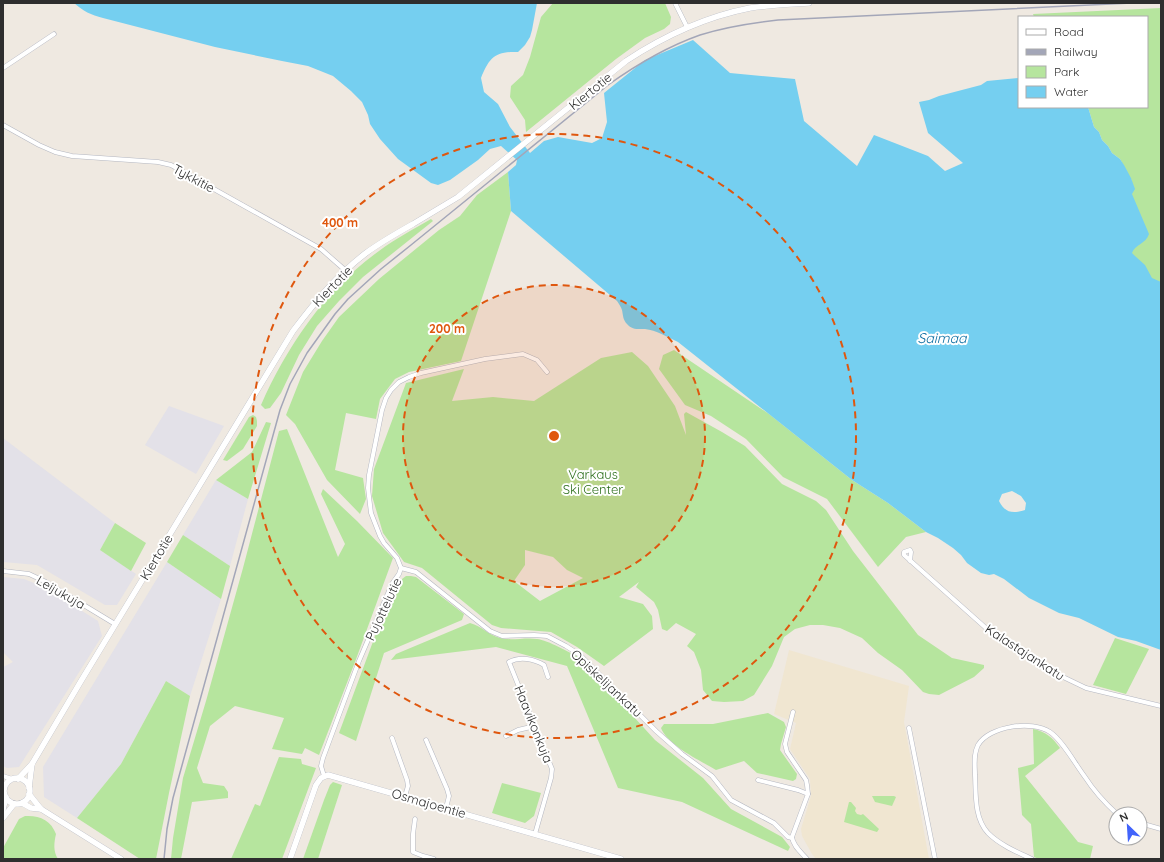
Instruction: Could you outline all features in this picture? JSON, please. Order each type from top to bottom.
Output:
[{"type":"street","points":[[675,3],[687,27]]},
{"type":"street","name":"Kiertotie","points":[[15,779],[32,764],[293,331],[327,288],[345,270],[388,238],[458,197],[626,62],[666,36],[718,16],[750,8],[809,3]]},
{"type":"street","points":[[3,68],[54,34]]},
{"type":"street","name":"Tykkitie","points":[[3,125],[39,145],[66,155],[158,162],[171,165],[320,249],[345,270]]},
{"type":"street","name":"Pujottelutie","points":[[324,776],[321,766],[323,758],[359,661],[392,584],[401,568],[397,558],[380,536],[372,513],[368,488],[369,475],[382,410],[386,398],[391,390],[400,382],[409,377],[485,359],[523,354],[537,360],[546,372]]},
{"type":"street","name":"Kalastajankatu","points":[[910,561],[987,629],[1046,668],[1086,688],[1115,693],[1161,706]]},
{"type":"street","name":"Opiskelijankatu","points":[[401,568],[416,572],[490,631],[502,636],[548,636],[580,655],[656,731],[682,754],[712,776],[731,800],[774,823],[788,837],[792,838],[795,845],[807,859]]},
{"type":"street","name":"Leijukuja","points":[[3,571],[29,574],[44,581],[115,624]]},
{"type":"street","name":"Haavikonkuja","points":[[535,834],[552,769],[509,662],[520,658],[540,662],[544,665],[548,677]]},
{"type":"street","points":[[792,838],[808,794],[806,780],[787,752],[785,744],[793,712]]},
{"type":"street","points":[[506,736],[518,730],[535,726]]},
{"type":"street","points":[[1032,859],[1005,846],[995,839],[984,827],[980,819],[976,796],[974,759],[979,744],[989,734],[1012,727],[1027,726],[1036,726],[1051,733],[1060,741],[1086,779],[1108,806]]},
{"type":"street","points":[[909,728],[935,859]]},
{"type":"street","points":[[392,738],[407,780],[408,786],[405,796]]},
{"type":"street","points":[[426,740],[447,789],[449,796],[446,808]]},
{"type":"street","name":"Kiertotie","points":[[29,791],[32,764]]},
{"type":"street","name":"Osmajoentie","points":[[324,776],[332,775],[621,859]]},
{"type":"street","points":[[3,776],[24,781],[41,809],[122,859]]},
{"type":"street","points":[[290,859],[318,781],[324,776]]},
{"type":"street","points":[[3,810],[6,798],[4,788],[7,783],[15,779]]},
{"type":"street","points":[[758,780],[808,794]]},
{"type":"street","points":[[6,798],[14,804],[22,803],[27,800],[29,791]]},
{"type":"street","points":[[22,803],[31,808],[41,809]]},
{"type":"street","points":[[3,818],[14,804]]},
{"type":"street","points":[[415,819],[413,852],[434,859]]},
{"type":"street","points":[[1148,825],[1161,829]]},
{"type":"shaded area","points":[[169,406],[224,426],[196,474],[145,445]]},
{"type":"shaded area","points":[[3,438],[115,523],[100,550],[136,574],[117,605],[105,605],[37,565],[3,562]]},
{"type":"shaded area","points":[[216,480],[248,499],[230,566],[183,535]]},
{"type":"shaded area","points":[[167,562],[221,599],[190,696],[166,681],[121,764],[77,818],[44,797],[43,767]]},
{"type":"shaded area","points":[[3,577],[24,579],[44,587],[98,621],[102,636],[19,767],[7,768],[3,766],[3,667],[13,662],[3,652]]},
{"type":"shaded area","points":[[789,650],[909,686],[904,722],[929,859],[816,859],[812,854],[802,836],[801,829],[811,796],[810,779],[790,749],[796,723],[774,714]]},
{"type":"green space","points":[[553,3],[665,3],[671,17],[670,24],[664,29],[645,38],[616,59],[526,132],[525,120],[510,97],[511,86],[523,75],[530,57],[541,17]]},
{"type":"green space","points":[[1161,8],[1161,296],[1124,267],[1126,213],[1132,181],[1120,159],[1112,153],[1102,140],[1099,132],[1094,127],[1088,108],[1148,108],[1148,16],[1034,16],[1033,14]]},
{"type":"green space","points":[[508,172],[511,211],[461,361],[409,372],[395,379],[380,399],[376,419],[346,413],[335,470],[363,478],[366,499],[360,514],[327,480],[295,424],[286,415],[303,372],[339,317],[379,279],[439,230],[460,216],[477,195]]},
{"type":"green space","points":[[431,219],[433,221],[363,277],[317,326],[299,355],[281,393],[270,408],[265,409],[261,405],[283,361],[310,320],[325,301],[360,266],[379,251]]},
{"type":"green space","points":[[674,350],[769,414],[852,480],[888,503],[926,532],[906,537],[878,567],[827,499],[783,477],[746,439],[711,416],[685,405],[659,369],[663,355]]},
{"type":"green space","name":"Varkaus Ski Center","points":[[632,352],[648,366],[675,406],[686,435],[684,414],[686,412],[745,446],[782,484],[816,501],[826,510],[853,551],[918,635],[952,658],[984,665],[984,668],[974,677],[939,695],[929,694],[923,692],[902,670],[878,653],[862,638],[840,628],[823,625],[810,625],[795,629],[784,637],[772,666],[754,695],[743,701],[712,701],[703,690],[701,670],[694,652],[687,646],[696,634],[676,623],[667,631],[662,629],[658,610],[654,602],[636,587],[639,582],[619,597],[643,604],[652,616],[653,629],[604,666],[577,647],[551,632],[501,628],[492,625],[422,568],[404,562],[383,533],[372,496],[374,469],[406,383],[464,369],[452,401],[493,397],[534,401],[601,358]],"holes":[[[525,550],[553,557],[567,570],[583,578],[540,601],[514,581],[525,565]]]},
{"type":"green space","points":[[253,415],[256,417],[257,426],[243,449],[227,461],[223,460],[249,417]]},
{"type":"green space","points":[[266,422],[271,423],[248,499],[216,480],[252,452]]},
{"type":"green space","points":[[287,429],[338,557],[345,544],[321,494],[323,489],[393,558],[319,755],[305,748],[302,754],[272,749],[284,718],[235,706],[210,726],[197,768],[203,783],[224,786],[228,792],[228,798],[192,802],[181,859],[171,859],[183,778],[243,568],[279,431]]},
{"type":"green space","points":[[115,523],[146,543],[131,571],[100,550]]},
{"type":"green space","points":[[183,535],[230,566],[221,599],[167,562]]},
{"type":"green space","points":[[406,576],[416,577],[464,614],[462,620],[384,653],[356,741],[339,733],[384,612],[402,579]]},
{"type":"green space","points":[[470,623],[500,638],[542,640],[580,658],[655,740],[703,778],[731,809],[782,837],[790,847],[788,851],[682,802],[618,788],[567,666],[496,647],[391,660],[396,654]]},
{"type":"green space","points":[[1115,638],[1149,649],[1126,694],[1093,685]]},
{"type":"green space","points":[[166,681],[190,696],[156,859],[140,859],[77,818],[121,764]]},
{"type":"green space","points":[[768,713],[784,722],[786,727],[780,750],[797,774],[796,779],[793,781],[757,773],[744,761],[716,770],[677,746],[664,734],[661,728],[664,724],[713,724]]},
{"type":"green space","points":[[1033,729],[1041,731],[1055,741],[1060,748],[1025,776],[1078,842],[1093,846],[1090,859],[1039,859],[1034,857],[1031,824],[1022,815],[1018,768],[1034,764]]},
{"type":"green space","points":[[279,757],[301,759],[302,764],[316,768],[282,859],[231,859],[255,804],[260,806]]},
{"type":"green space","points":[[333,782],[342,785],[318,859],[303,859],[324,800],[330,785]]},
{"type":"green space","points":[[502,783],[541,793],[534,816],[525,823],[492,813]]},
{"type":"green space","points":[[872,796],[896,797],[892,806],[875,802]]},
{"type":"green space","points":[[849,802],[851,802],[856,808],[855,811],[857,814],[863,814],[879,829],[877,832],[844,822]]},
{"type":"green space","points":[[25,816],[35,816],[44,819],[51,825],[56,834],[54,847],[58,859],[3,859],[3,848],[19,819]]},
{"type":"water","name":"Saimaa","points":[[74,3],[537,3],[530,37],[525,45],[518,52],[504,53],[494,57],[487,65],[481,78],[484,92],[498,104],[510,127],[530,153],[544,141],[558,137],[592,143],[602,138],[607,122],[604,93],[645,60],[693,40],[730,73],[795,79],[804,121],[857,166],[874,135],[928,156],[945,171],[963,163],[928,133],[919,102],[981,85],[987,81],[1018,78],[1018,108],[1088,108],[1094,127],[1099,132],[1102,140],[1112,153],[1120,159],[1131,178],[1135,189],[1132,194],[1149,234],[1146,240],[1133,250],[1132,253],[1145,265],[1152,278],[1161,282],[1161,650],[1136,641],[1118,637],[1079,618],[1059,613],[1029,598],[1004,579],[994,574],[989,575],[981,573],[967,563],[953,548],[926,532],[888,503],[852,480],[678,342],[653,331],[635,329],[629,326],[623,317],[622,309],[617,301],[511,211],[508,172],[516,165],[517,160],[501,146],[490,149],[478,160],[450,180],[438,185],[431,183],[398,159],[380,139],[370,124],[362,102],[333,76],[308,66],[215,47],[99,17],[87,12]],"holes":[[[1012,491],[1021,496],[1026,503],[1025,510],[1010,512],[1004,508],[999,501],[1002,494]]]},
{"type":"railway","points":[[164,859],[167,829],[173,798],[280,410],[290,384],[307,353],[335,314],[348,299],[381,269],[608,85],[629,70],[652,57],[675,45],[700,35],[758,22],[778,20],[1132,3]]}]
